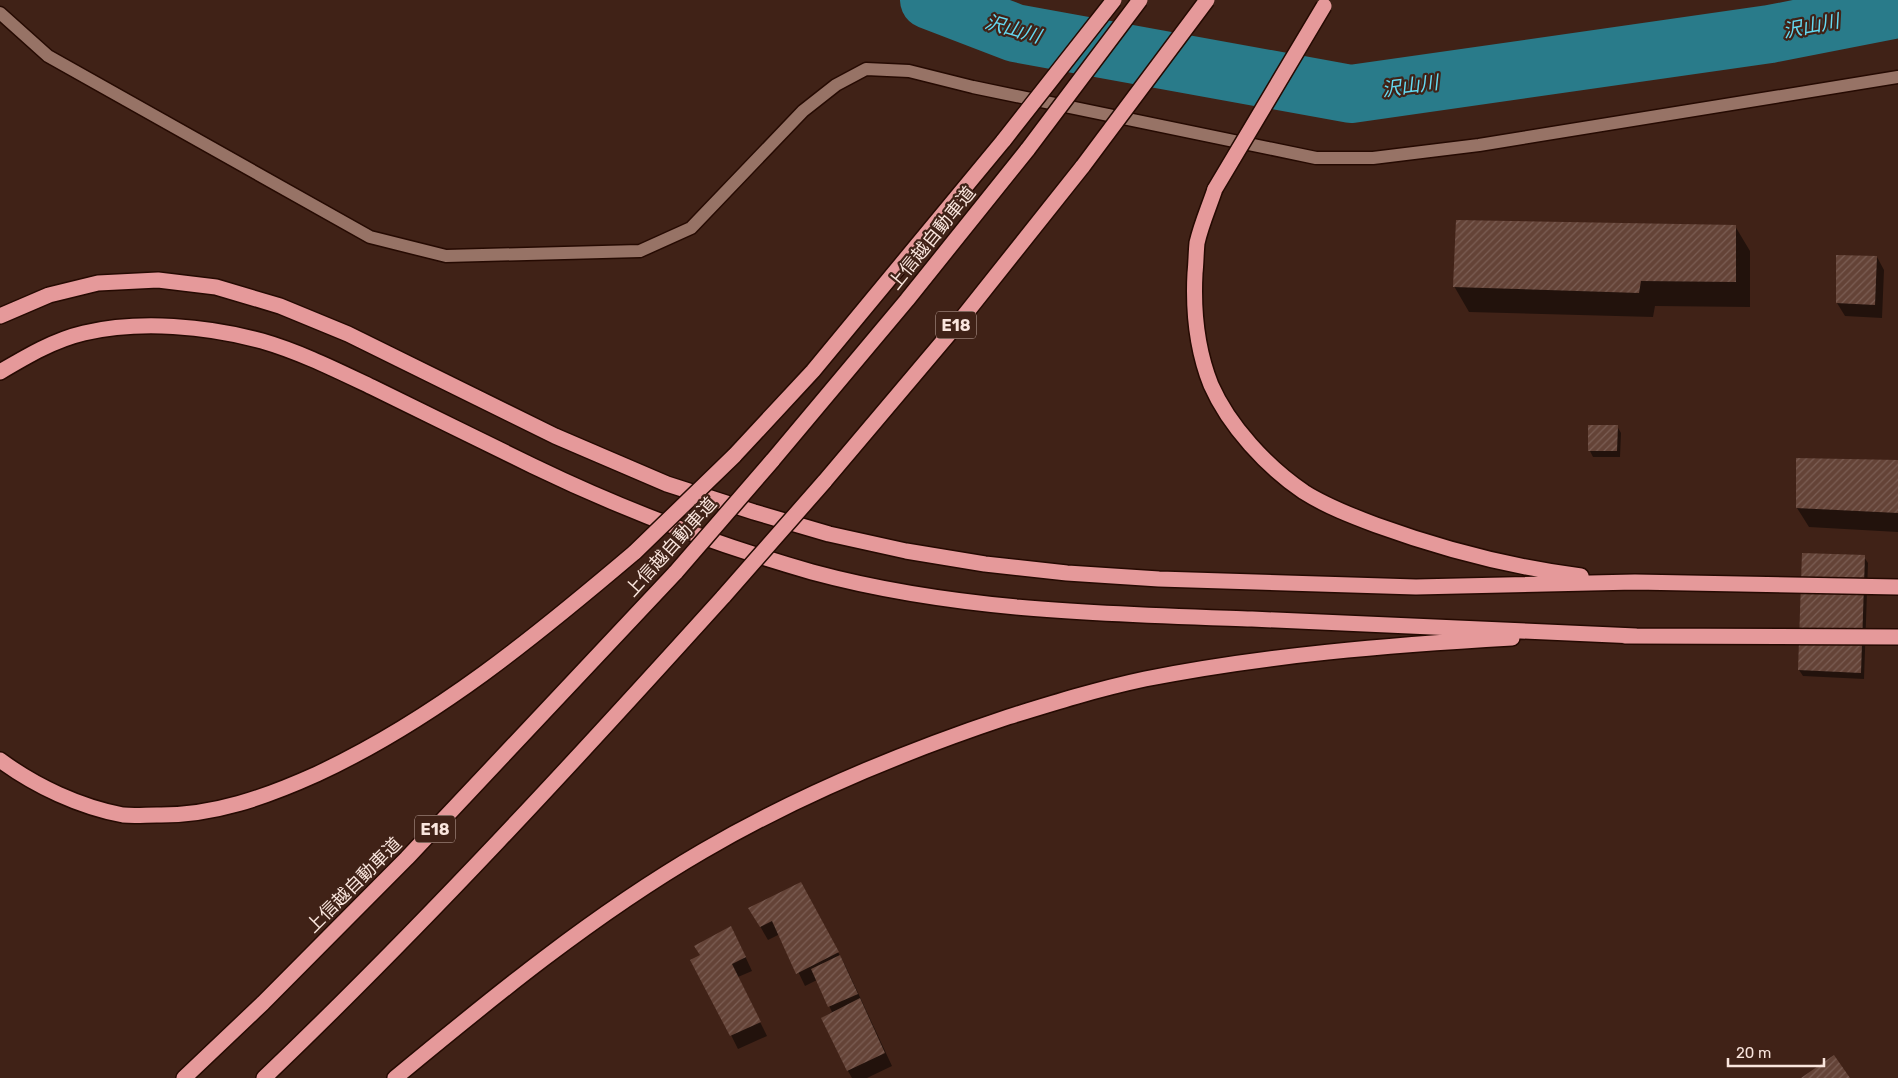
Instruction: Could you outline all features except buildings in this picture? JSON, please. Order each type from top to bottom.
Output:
[{"type":"highway","points":[[0,760],[22,777],[71,800],[124,815],[179,816],[234,806],[292,785],[355,756],[424,715],[495,667],[566,611],[634,552],[734,456],[813,371],[1004,140],[1114,0]]},
{"type":"highway","name":"上信越自動車道","points":[[184,1078],[263,1003],[407,858],[676,572],[907,300],[1028,148],[1140,0]]},
{"type":"highway","name":"E18","points":[[264,1078],[436,908],[588,747],[824,482],[955,327],[1083,166],[1207,0]]},
{"type":"highway","points":[[1326,3],[1215,189],[1197,243],[1194,298],[1199,344],[1216,394],[1236,427],[1266,460],[1305,492],[1346,514],[1403,535],[1475,556],[1548,572],[1635,582]]},
{"type":"highway","points":[[0,316],[49,294],[98,283],[158,280],[216,287],[280,306],[348,334],[554,436],[667,484],[829,534],[906,551],[985,564],[1067,573],[1159,579],[1416,587],[1635,582],[1898,587]]},
{"type":"highway","points":[[0,372],[37,350],[82,333],[129,326],[189,327],[261,341],[329,366],[536,468],[718,543],[814,572],[900,592],[984,605],[1068,612],[1426,625],[1636,636]]},
{"type":"highway","points":[[396,1078],[542,961],[623,903],[703,851],[787,807],[879,764],[971,730],[1060,701],[1134,682],[1236,663],[1332,651],[1423,644],[1520,638],[1636,636],[1898,637]]},
{"type":"street","points":[[0,13],[48,56],[370,237],[446,256],[640,251],[691,228],[803,111],[836,85],[866,69],[910,71],[973,87],[1316,158],[1373,158],[1479,145],[1898,77]]},
{"type":"waterway","name":"沢山川","points":[[929,0],[1015,33],[1351,94],[1770,34],[1898,9]]}]
